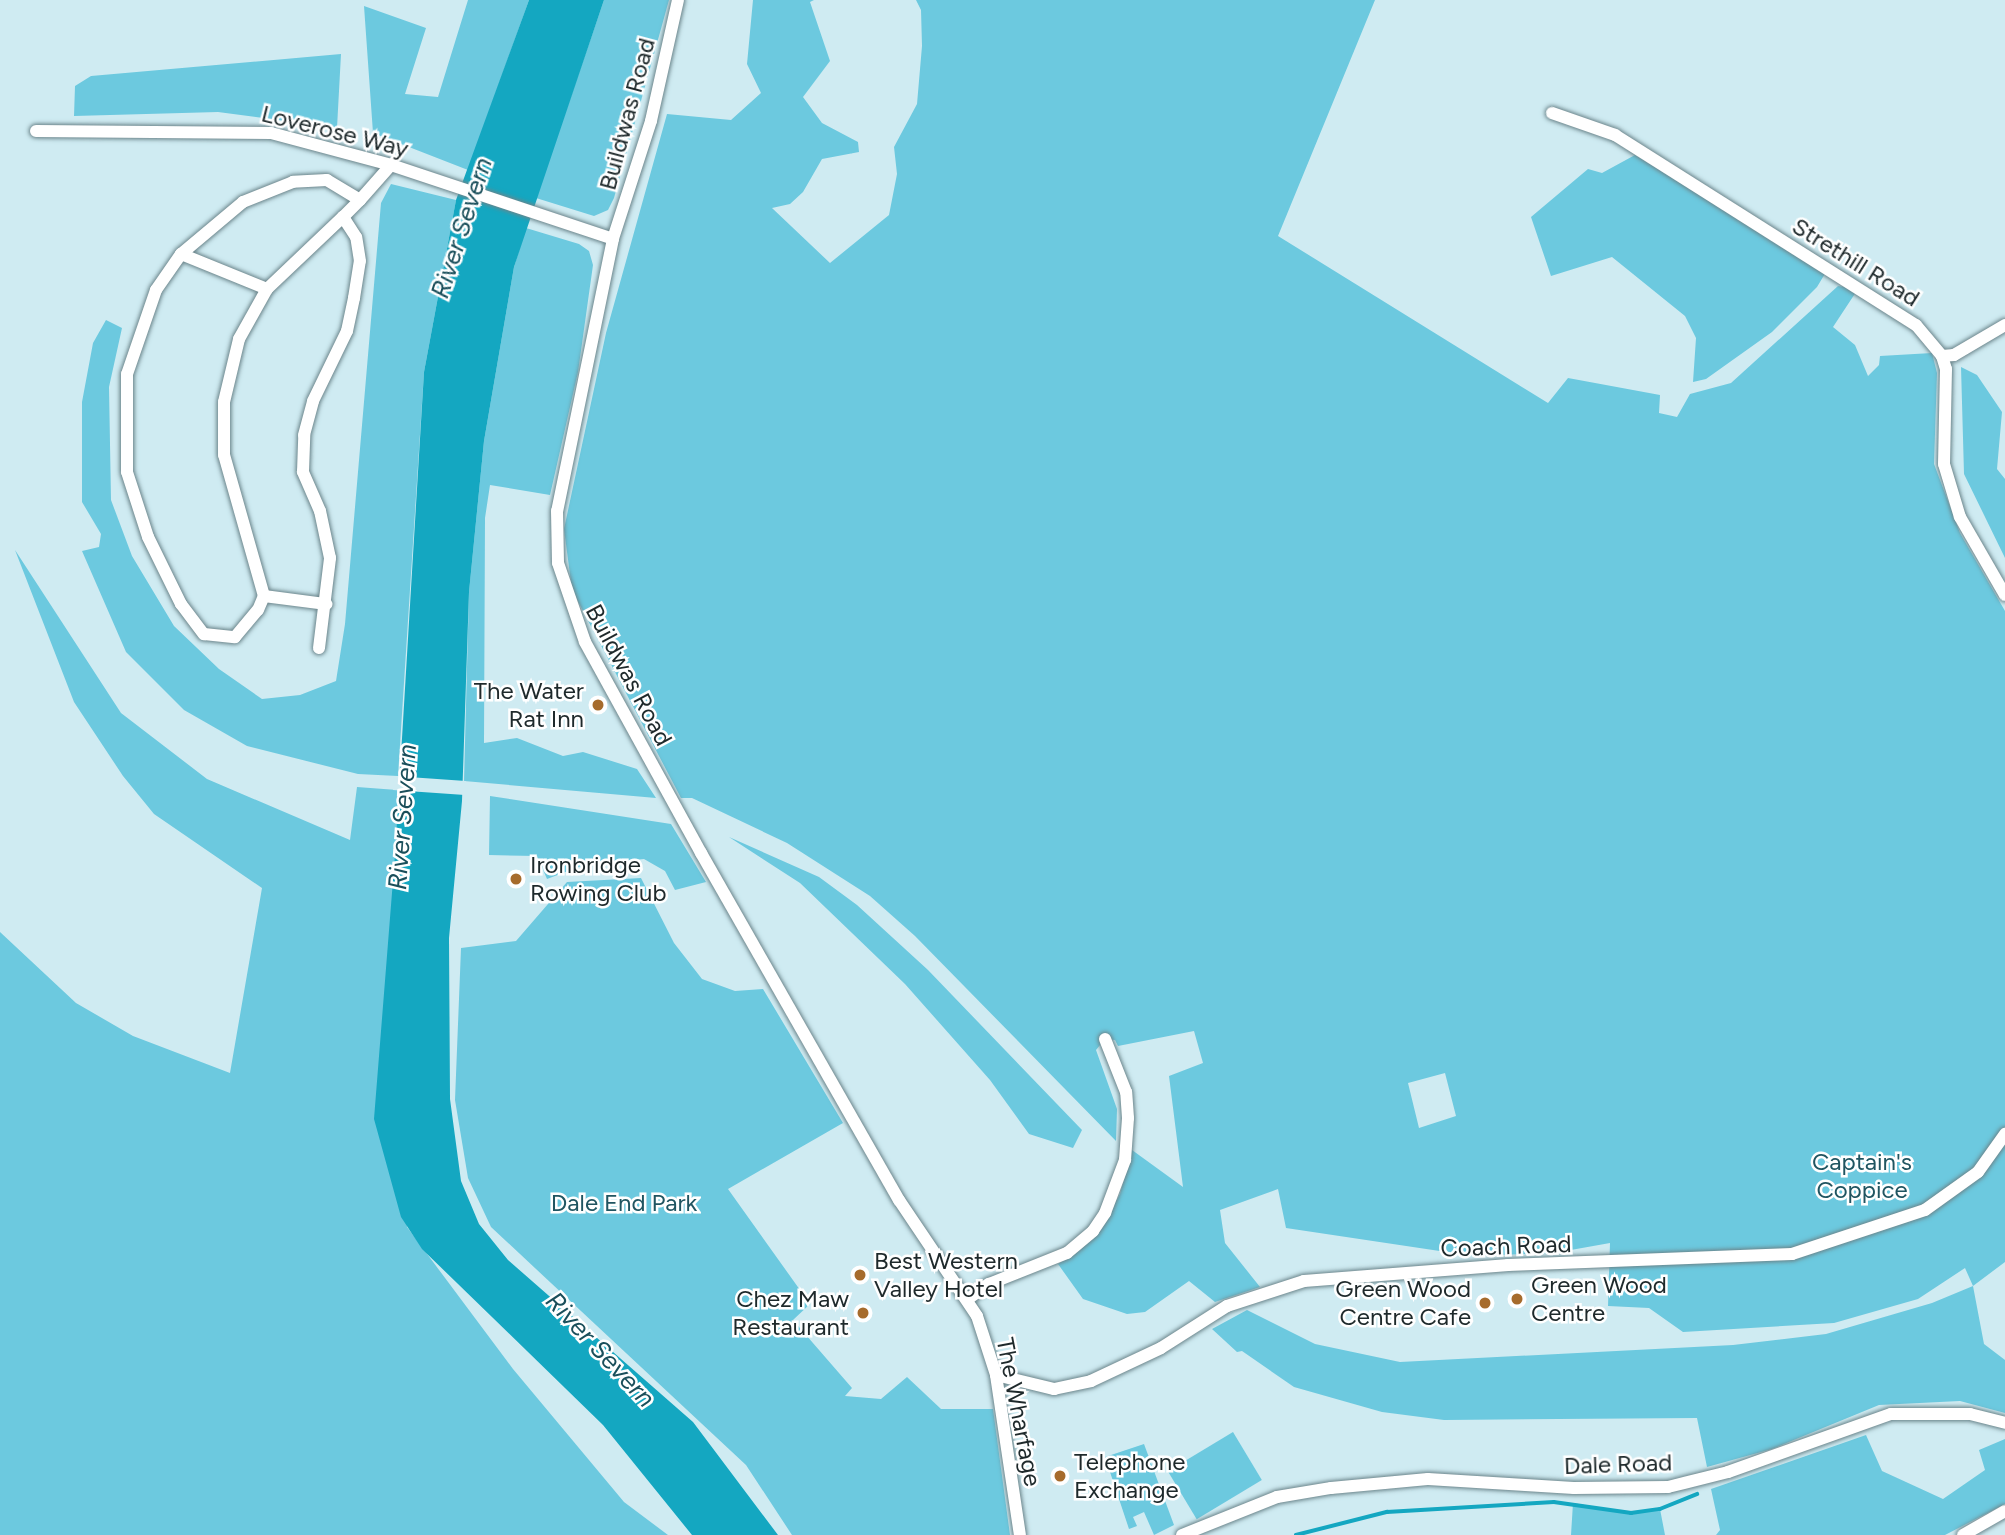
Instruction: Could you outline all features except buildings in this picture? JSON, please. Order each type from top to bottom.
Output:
[{"type":"street","name":"Buildwas Road","points":[[678,0],[651,121],[613,239],[557,511],[558,563],[566,597],[585,642],[781,995],[899,1200],[968,1299]]},
{"type":"street","name":"Strethill Road","points":[[1552,113],[1615,135],[1901,312],[1942,356]]},
{"type":"street","name":"Loverose Way","points":[[36,131],[271,133],[391,164],[613,239]]},
{"type":"street","points":[[360,200],[327,180],[293,182],[243,202],[181,254],[156,290],[127,374],[127,472],[148,537],[181,604],[204,634],[235,637],[258,610],[264,596],[223,455],[223,402],[239,340],[267,289],[360,200],[391,164]]},
{"type":"street","points":[[319,648],[330,558],[320,511],[303,472],[304,435],[313,401],[347,331],[354,298],[360,261],[355,237],[343,217]]},
{"type":"street","points":[[181,254],[267,289]]},
{"type":"street","points":[[2005,326],[1954,355],[1942,356],[1946,369],[1944,464],[1948,483],[1959,517],[2005,596]]},
{"type":"street","points":[[264,596],[326,604]]},
{"type":"street","points":[[968,1299],[989,1284],[1067,1253],[1093,1231],[1105,1213],[1125,1160],[1128,1118],[1126,1092],[1103,1048]]},
{"type":"street","name":"Coach Road","points":[[996,1375],[1054,1389],[1091,1381],[1161,1348],[1227,1306],[1304,1281],[1508,1265],[1792,1254],[1924,1210],[1978,1172],[2005,1134]]},
{"type":"street","name":"The Wharfage","points":[[968,1299],[996,1375],[1020,1535]]},
{"type":"street","name":"Dale Road","points":[[1182,1535],[1241,1509],[1305,1492],[1428,1479],[1574,1488],[1668,1488],[1740,1468],[1891,1414],[1970,1414],[2005,1423]]},
{"type":"street","points":[[1963,1535],[2005,1511]]},
{"type":"green space","points":[[468,0],[529,0],[468,170],[373,133],[364,6],[426,28],[405,94],[438,97]]},
{"type":"green space","points":[[604,0],[669,0],[614,198],[608,210],[594,216],[536,198]]},
{"type":"green space","name":"Captain's Coppice","points":[[753,0],[814,0],[810,2],[830,61],[803,97],[822,123],[858,142],[859,152],[822,159],[803,192],[790,204],[772,208],[830,263],[889,215],[897,174],[894,147],[917,104],[922,46],[921,10],[916,0],[1375,0],[1278,236],[1548,403],[1568,378],[1660,395],[1659,413],[1677,417],[1690,394],[1731,383],[1838,286],[1858,289],[1833,327],[1855,345],[1868,376],[1879,365],[1880,356],[1932,353],[1937,373],[1934,464],[1960,533],[2005,611],[2005,1262],[1973,1286],[1965,1268],[1918,1299],[1834,1323],[1683,1332],[1649,1308],[1608,1306],[1610,1243],[1554,1253],[1473,1256],[1286,1228],[1278,1189],[1220,1210],[1225,1243],[1260,1287],[1215,1302],[1189,1281],[1145,1312],[1127,1314],[1083,1299],[1058,1264],[1080,1250],[1101,1228],[1120,1194],[1132,1150],[1183,1187],[1169,1076],[1203,1063],[1194,1031],[1118,1046],[1115,1040],[1105,1039],[1096,1050],[1117,1109],[1116,1141],[915,936],[870,896],[787,843],[692,798],[681,798],[572,590],[564,529],[606,333],[667,114],[731,120],[761,93],[747,64]],"holes":[[[1445,1073],[1456,1116],[1419,1128],[1408,1083]]]},
{"type":"green space","points":[[341,54],[337,128],[218,112],[74,116],[75,86],[91,76]]},
{"type":"green space","points":[[1635,155],[1826,272],[1817,287],[1772,332],[1706,379],[1693,382],[1696,338],[1685,316],[1612,257],[1551,276],[1531,217],[1588,169],[1602,173]]},
{"type":"green space","points":[[391,184],[456,200],[424,372],[398,776],[358,774],[247,746],[184,710],[126,652],[82,551],[99,547],[101,534],[82,502],[82,402],[93,343],[106,320],[122,328],[109,387],[111,500],[132,556],[174,626],[219,669],[262,699],[300,695],[336,681],[345,624],[381,203]]},
{"type":"green space","points":[[526,228],[579,244],[589,251],[593,265],[578,372],[550,495],[490,485],[485,518],[484,743],[517,738],[563,756],[583,752],[637,769],[656,798],[464,781],[469,592],[484,441],[514,267]]},
{"type":"green space","points":[[1961,367],[1977,375],[2002,412],[1997,469],[2005,479],[2005,558],[1964,474]]},
{"type":"green space","points":[[15,550],[121,713],[207,779],[350,840],[357,787],[397,790],[407,1227],[513,1369],[624,1502],[668,1535],[0,1535],[0,932],[76,1003],[133,1036],[230,1073],[262,888],[154,814],[123,776],[74,702]]},
{"type":"green space","points":[[490,796],[671,824],[706,882],[675,890],[665,871],[644,859],[584,865],[547,879],[537,856],[489,855]]},
{"type":"green space","points":[[729,837],[819,877],[857,905],[928,970],[1082,1130],[1073,1148],[1029,1134],[990,1080],[905,984],[800,883]]},
{"type":"green space","name":"Dale End Park","points":[[641,878],[674,943],[702,979],[735,991],[763,989],[843,1123],[728,1189],[810,1304],[793,1320],[852,1388],[845,1396],[881,1399],[907,1377],[941,1409],[993,1409],[1010,1535],[792,1535],[746,1465],[491,1227],[468,1178],[455,1100],[461,948],[516,941],[567,882]]},
{"type":"green space","points":[[1973,1286],[1984,1344],[2005,1360],[2005,1413],[1960,1401],[1879,1405],[1772,1449],[1707,1467],[1697,1418],[1444,1420],[1382,1412],[1294,1387],[1242,1351],[1237,1352],[1212,1329],[1247,1310],[1315,1344],[1400,1362],[1733,1345],[1826,1334],[1932,1303]]},
{"type":"green space","points":[[1233,1432],[1262,1480],[1197,1519],[1168,1471]]},
{"type":"green space","points":[[1866,1435],[1882,1471],[1943,1499],[1985,1470],[1979,1450],[2005,1439],[2005,1504],[1945,1535],[1716,1535],[1720,1530],[1711,1489]]},
{"type":"green space","points":[[1144,1444],[1174,1525],[1154,1535],[1144,1512],[1133,1517],[1137,1526],[1129,1529],[1105,1457]]},
{"type":"green space","points":[[1573,1503],[1631,1513],[1660,1509],[1665,1535],[1571,1535]]},
{"type":"water","name":"River Severn","points":[[529,0],[604,0],[514,267],[484,441],[469,592],[462,801],[449,938],[450,1099],[461,1181],[479,1224],[508,1260],[693,1422],[778,1535],[692,1535],[603,1425],[422,1249],[401,1217],[374,1119],[395,855],[424,372],[456,200]]},
{"type":"pier","points":[[394,776],[466,781],[465,795],[393,790]]},
{"type":"waterway","points":[[1296,1535],[1387,1512],[1554,1502],[1631,1513],[1660,1509],[1697,1494]]},
{"type":"place","name":"The Water Rat Inn","points":[[598,705]]},
{"type":"place","name":"Ironbridge Rowing Club","points":[[516,879]]},
{"type":"place","name":"Best Western Valley Hotel","points":[[860,1275]]},
{"type":"place","name":"Green Wood Centre","points":[[1517,1299]]},
{"type":"place","name":"Green Wood Centre Cafe","points":[[1485,1303]]},
{"type":"place","name":"Chez Maw Restaurant","points":[[863,1313]]},
{"type":"place","name":"Telephone Exchange","points":[[1060,1476]]}]
